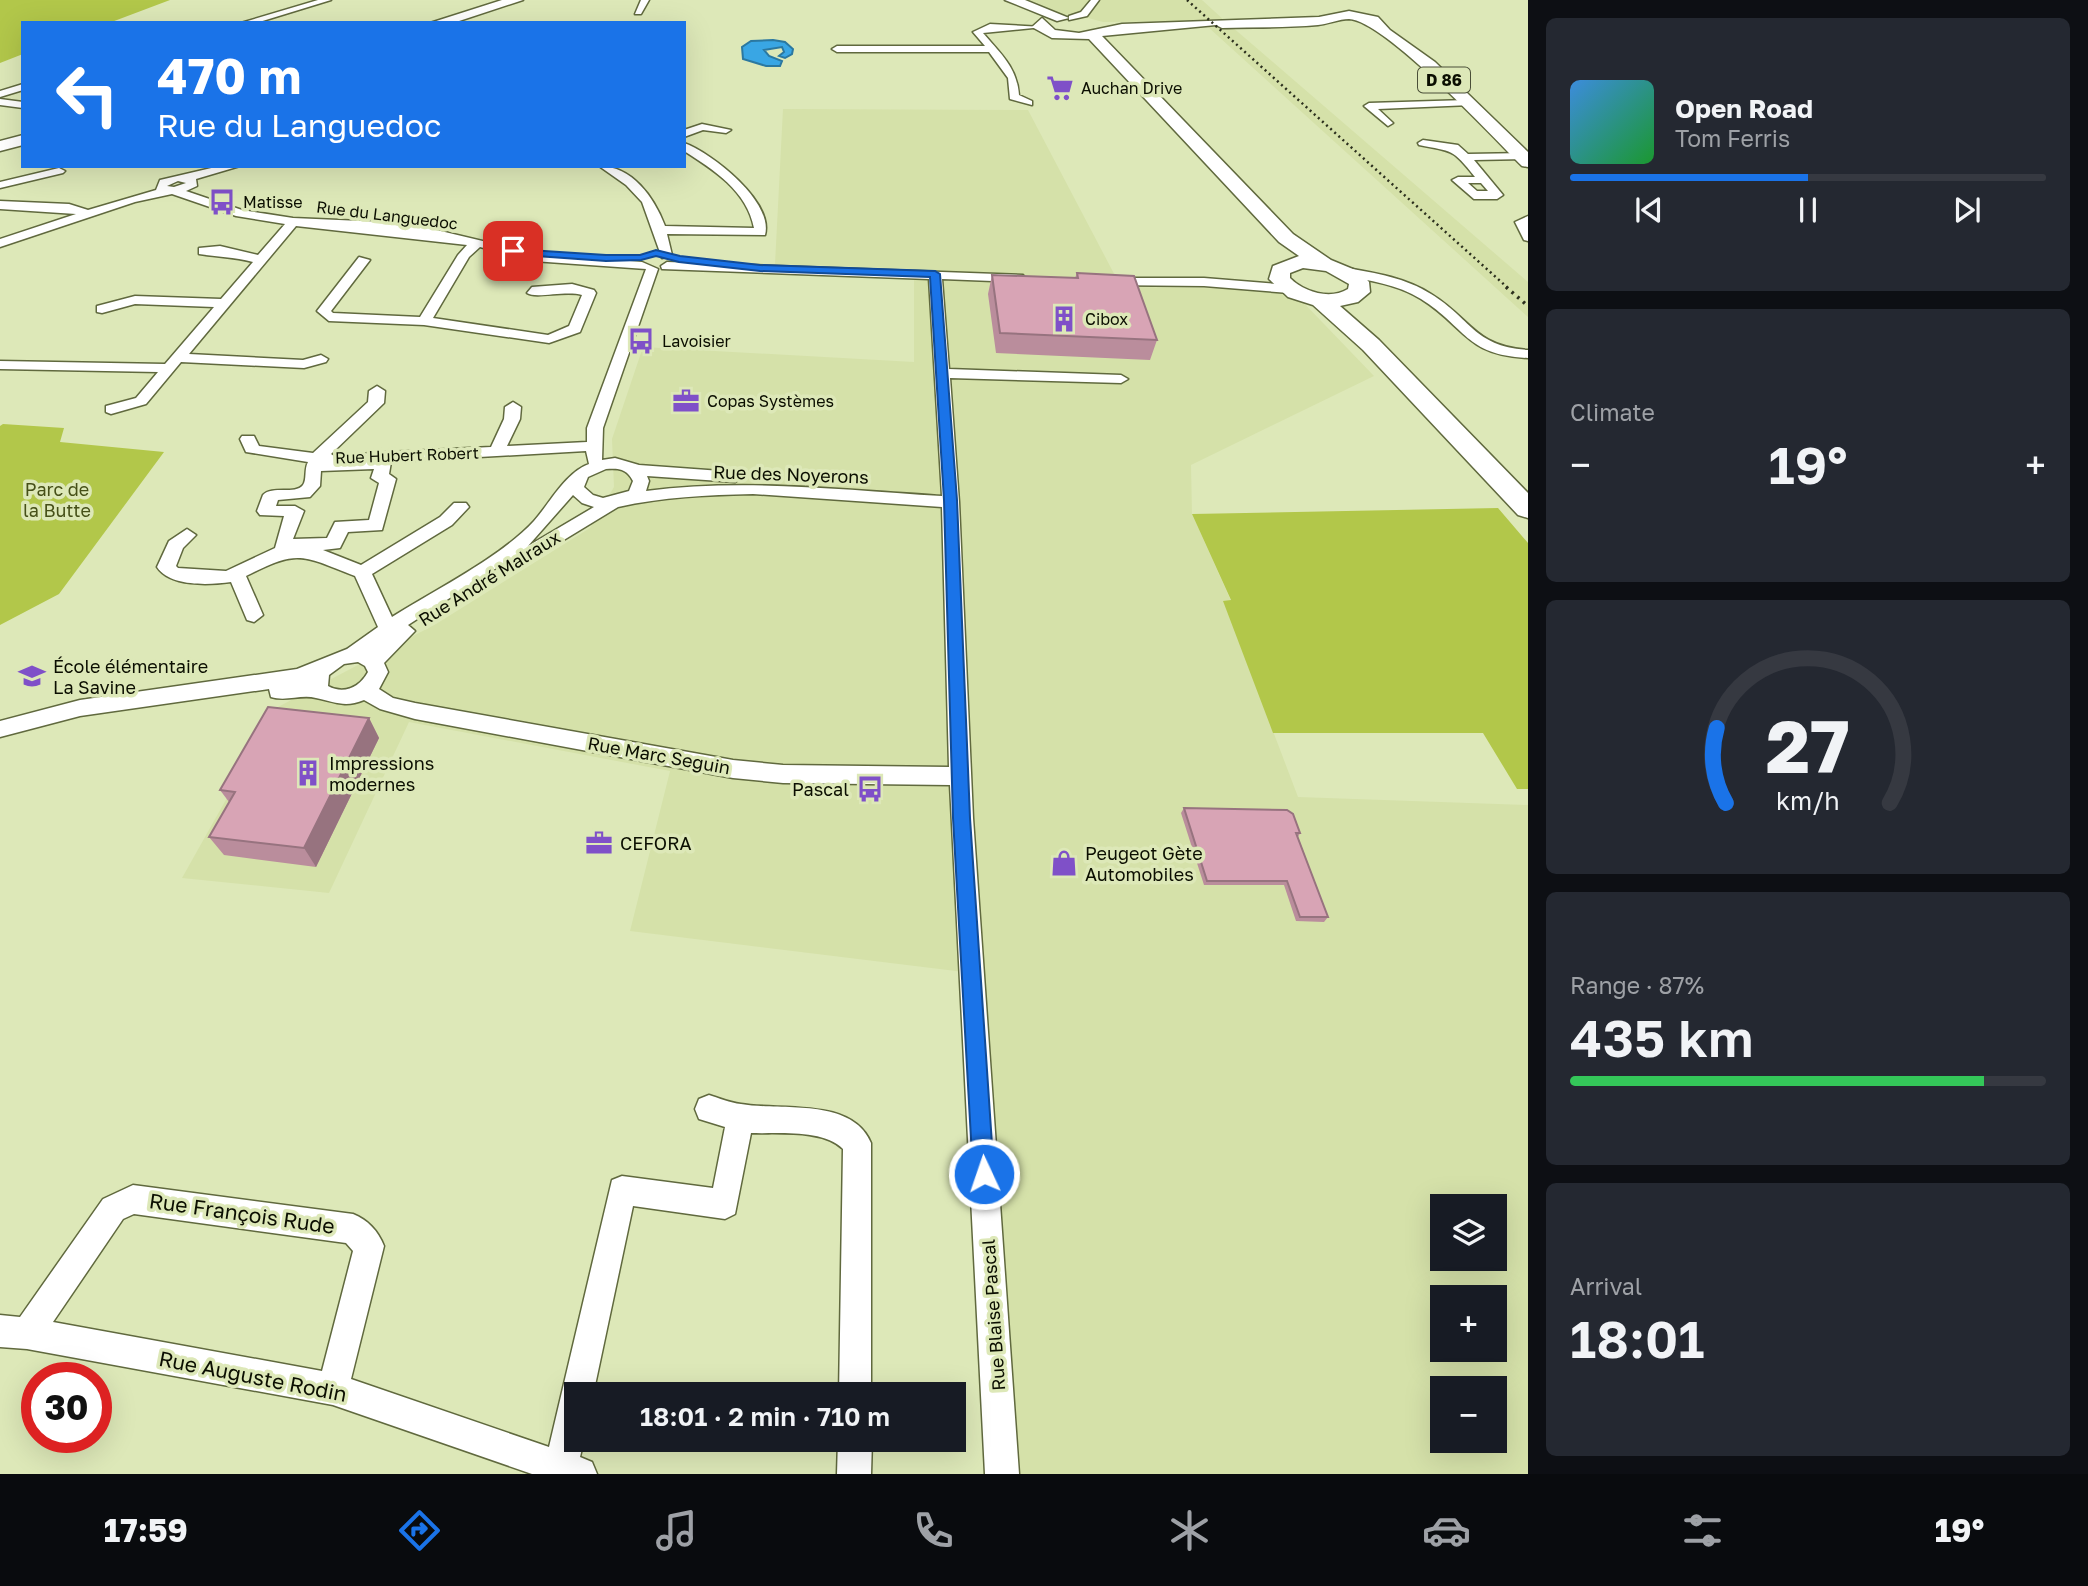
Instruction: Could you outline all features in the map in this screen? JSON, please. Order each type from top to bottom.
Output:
[{"type":"main road","points":[[444,21],[516,0]]},
{"type":"main road","points":[[1018,3],[1084,23],[1101,46],[1183,127],[1286,238],[1353,286],[1362,320],[1528,489]]},
{"type":"main road","points":[[1018,3],[1041,25],[1092,48],[1172,127],[1275,245],[1283,276],[1319,299],[1371,345],[1528,509]]},
{"type":"main road","points":[[1041,25],[1302,22],[1337,13],[1360,22]]},
{"type":"main road","name":"D 86","points":[[1337,13],[1396,41]]},
{"type":"main road","name":"D 86","points":[[1360,22],[1377,26],[1430,65],[1488,125],[1488,132],[1522,158],[1528,174]]},
{"type":"main road","points":[[1066,37],[1084,23]]},
{"type":"main road","points":[[0,146],[21,141]]},
{"type":"main road","points":[[1283,276],[1301,262],[1325,265]]},
{"type":"main road","points":[[1319,299],[1353,286]]},
{"type":"street","points":[[252,21],[327,0]]},
{"type":"street","points":[[638,12],[645,0]]},
{"type":"street","points":[[1084,23],[1095,0]]},
{"type":"street","points":[[1028,103],[1014,97],[1011,74],[993,49],[977,33],[978,30],[1041,25]]},
{"type":"street","points":[[838,49],[993,49]]},
{"type":"street","points":[[0,94],[21,87]]},
{"type":"street","points":[[0,102],[21,105]]},
{"type":"street","points":[[1388,123],[1368,106],[1467,103]]},
{"type":"street","points":[[686,133],[702,127],[726,130]]},
{"type":"street","points":[[1423,143],[1454,147],[1484,180]]},
{"type":"street","points":[[660,233],[761,232],[760,217],[750,200],[706,159],[686,147]]},
{"type":"street","points":[[1465,157],[1522,158]]},
{"type":"street","points":[[0,243],[230,168]]},
{"type":"street","points":[[595,466],[595,428],[656,260],[660,233],[647,198],[633,184],[607,168]]},
{"type":"street","points":[[0,184],[59,171]]},
{"type":"street","points":[[167,187],[162,172],[188,181]]},
{"type":"street","name":"Rue du Languedoc","points":[[188,181],[202,198]]},
{"type":"street","name":"Rue du Languedoc","points":[[167,187],[240,213],[293,222],[407,227],[554,260],[656,260],[760,268],[1031,278]]},
{"type":"street","points":[[0,205],[69,208],[89,213]]},
{"type":"street","points":[[1528,220],[1521,222],[1528,237]]},
{"type":"street","points":[[111,409],[141,401],[293,222]]},
{"type":"street","points":[[424,321],[464,255],[477,243]]},
{"type":"street","points":[[203,251],[220,250],[262,260]]},
{"type":"street","points":[[364,260],[324,311],[329,317],[424,321],[549,339],[575,329],[589,293],[572,288],[537,290],[534,293]]},
{"type":"street","name":"Rue Blaise Pascal","points":[[935,274],[950,496],[960,776],[1002,1474]]},
{"type":"street","points":[[1095,281],[1204,282],[1283,276]]},
{"type":"street","points":[[1353,286],[1388,279],[1433,301],[1480,345],[1504,353],[1528,354]]},
{"type":"street","points":[[1353,286],[1379,285],[1411,289]]},
{"type":"street","points":[[102,309],[135,300],[226,303]]},
{"type":"street","points":[[0,365],[304,364],[321,359]]},
{"type":"street","points":[[0,381],[17,366]]},
{"type":"street","points":[[942,373],[1121,379]]},
{"type":"street","name":"Rue Hubert Robert","points":[[318,457],[376,403],[377,391]]},
{"type":"street","name":"Rue Hubert Robert","points":[[496,453],[512,419],[513,407]]},
{"type":"street","name":"Rue Hubert Robert","points":[[248,439],[252,449],[290,457],[496,453],[593,446]]},
{"type":"street","points":[[617,463],[635,470],[641,481],[630,498],[612,504],[586,499],[579,494],[577,480],[595,466],[617,463]]},
{"type":"street","points":[[384,464],[379,478],[388,479],[376,526],[341,526],[334,544],[282,545],[295,511],[266,511],[271,495],[303,493],[312,486],[313,466],[384,464]]},
{"type":"street","name":"Rue des Noyerons","points":[[635,470],[950,496]]},
{"type":"street","name":"Rue André Malraux","points":[[353,655],[388,629],[520,544],[577,480]]},
{"type":"street","name":"Rue des Noyerons","points":[[630,498],[690,490],[753,489],[950,496]]},
{"type":"street","name":"Rue André Malraux","points":[[373,661],[413,625],[612,504]]},
{"type":"street","points":[[362,572],[446,521],[460,507]]},
{"type":"street","points":[[187,535],[175,545],[166,567],[169,571],[220,578],[236,574],[277,553],[296,550],[309,551],[362,572],[388,629]]},
{"type":"street","points":[[236,574],[254,615]]},
{"type":"street","points":[[0,729],[74,710],[287,680],[353,655],[373,661],[378,672],[365,690],[344,698],[334,698],[318,690],[247,695],[95,718],[0,740]]},
{"type":"street","points":[[318,690],[317,679],[323,668]]},
{"type":"street","name":"Rue Marc Seguin","points":[[365,690],[387,704],[415,711],[733,769],[783,774],[960,776]]},
{"type":"street","points":[[709,1109],[740,1118],[829,1125],[852,1135],[858,1143],[855,1382]]},
{"type":"street","points":[[580,1382],[622,1190],[725,1204],[740,1118]]},
{"type":"street","name":"Rue François Rude","points":[[13,1332],[113,1209],[133,1199],[354,1229],[369,1246],[333,1389]]},
{"type":"street","name":"Rue Auguste Rodin","points":[[13,1332],[333,1389],[570,1470]]},
{"type":"street","points":[[570,1470],[572,1452]]},
{"type":"street","points":[[854,1474],[855,1452]]},
{"type":"shaded area","points":[[1019,0],[1202,0],[1225,21],[1103,22],[1077,15],[1053,14]]},
{"type":"shaded area","points":[[1231,26],[1528,282],[1528,317],[1208,27]]},
{"type":"shaded area","points":[[783,109],[1028,110],[1121,287],[1276,289],[1299,298],[1374,376],[1191,465],[1192,514],[1231,601],[1224,602],[1298,797],[1528,805],[1528,1474],[986,1474],[964,972],[630,931],[670,771],[409,722],[329,893],[182,878],[278,707],[436,624],[590,528],[614,487],[612,439],[643,347],[914,362],[914,269],[775,264]]},
{"type":"green space","points":[[0,0],[170,0],[114,21],[21,21],[21,55],[0,63]]},
{"type":"green space","name":"Parc de la Butte","points":[[0,426],[64,428],[60,442],[164,452],[59,594],[0,625]]},
{"type":"green space","points":[[1498,508],[1528,543],[1528,789],[1517,789],[1483,733],[1273,733],[1223,601],[1231,600],[1192,514]]},
{"type":"water","points":[[751,41],[785,42],[793,49],[792,54],[785,58],[779,56],[784,52],[782,47],[764,50],[769,56],[782,61],[780,66],[766,66],[743,59],[742,47]]},
{"type":"building","name":"Cibox","points":[[1077,273],[1134,276],[1157,340],[1000,333],[992,275],[1078,278]]},
{"type":"building","name":"Impressions modernes","points":[[268,707],[369,718],[304,848],[209,837],[235,792],[220,790]]},
{"type":"building","points":[[1184,808],[1287,810],[1293,814],[1300,833],[1296,833],[1328,917],[1300,917],[1287,881],[1207,881]]},
{"type":"railway","points":[[1187,0],[1508,288]]},
{"type":"railway","points":[[1506,287],[1528,306]]},
{"type":"place","name":"Auchan Drive","points":[[1060,88]]},
{"type":"place","name":"Matisse","points":[[222,202]]},
{"type":"place","name":"Cibox","points":[[1064,319]]},
{"type":"place","name":"Lavoisier","points":[[641,341]]},
{"type":"place","name":"Copas Systèmes","points":[[686,401]]},
{"type":"place","name":"École élémentaire La Savine","points":[[32,676]]},
{"type":"place","name":"Impressions modernes","points":[[308,773]]},
{"type":"place","name":"Pascal","points":[[870,789]]},
{"type":"place","name":"CEFORA","points":[[599,843]]},
{"type":"place","name":"Peugeot Gète Automobiles","points":[[1064,863]]},
{"type":"route","points":[[513,251],[606,258],[641,257],[661,253],[679,259],[760,268],[935,274],[951,500],[962,818],[984,1174]]}]
